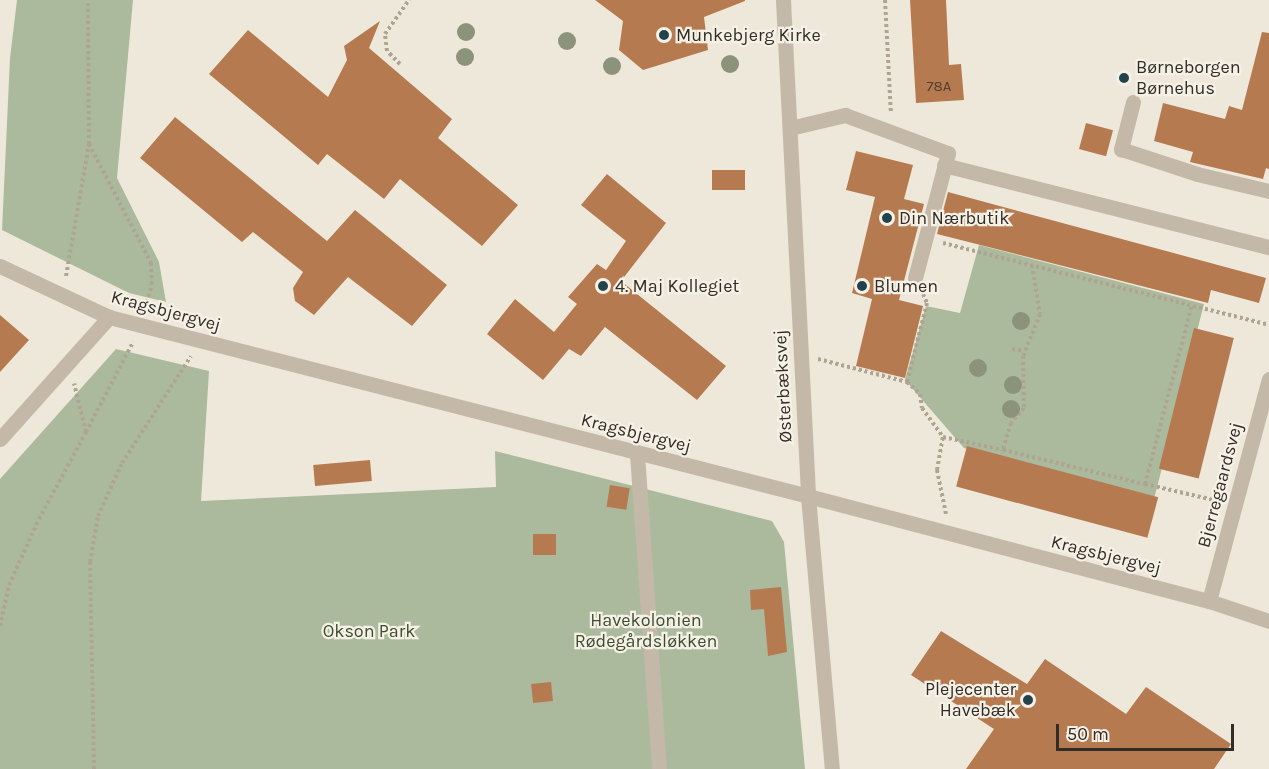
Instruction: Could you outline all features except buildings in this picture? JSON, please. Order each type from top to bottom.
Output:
[{"type":"street","name":"Østerbæksvej","points":[[783,0],[808,496],[832,769]]},
{"type":"street","points":[[1133,102],[1121,148],[1197,174],[1269,191]]},
{"type":"street","points":[[789,128],[845,115],[948,153],[915,278]]},
{"type":"street","points":[[944,165],[1269,247]]},
{"type":"street","name":"Kragsbjergvej","points":[[0,266],[109,317],[950,533],[1209,601],[1269,621]]},
{"type":"street","points":[[0,438],[109,317]]},
{"type":"street","name":"Bjerregaardsvej","points":[[1209,601],[1235,505],[1265,412],[1269,379]]},
{"type":"street","points":[[637,454],[659,769]]},
{"type":"path","points":[[63,297],[89,144],[88,0]]},
{"type":"path","points":[[400,64],[387,51],[385,34],[409,0]]},
{"type":"path","points":[[885,0],[892,132]]},
{"type":"path","points":[[0,626],[9,585],[39,519],[142,324],[152,282],[150,263],[89,144]]},
{"type":"path","points":[[925,238],[1269,324]]},
{"type":"path","points":[[1003,450],[1011,423],[1024,408],[1024,351],[1040,314],[1032,265]]},
{"type":"path","points":[[908,382],[927,303],[915,278]]},
{"type":"path","points":[[1145,484],[1192,305]]},
{"type":"path","points":[[94,769],[90,562],[98,516],[122,463],[201,341]]},
{"type":"path","points":[[1012,349],[1024,351]]},
{"type":"path","points":[[801,354],[908,382],[920,394],[922,408],[943,437],[1235,505]]},
{"type":"path","points":[[69,362],[86,432]]},
{"type":"path","points":[[943,437],[937,470],[950,533]]},
{"type":"green space","points":[[17,0],[133,0],[117,178],[159,262],[166,302],[129,293],[2,230],[10,58]]},
{"type":"green space","points":[[979,245],[1204,304],[1154,499],[964,448],[905,380],[926,306],[960,313]]},
{"type":"green space","points":[[116,349],[209,371],[201,501],[496,487],[495,451],[772,521],[784,542],[805,769],[0,769],[0,479]]},
{"type":"place","name":"Munkebjerg Kirke","points":[[664,35]]},
{"type":"place","name":"Børneborgen Børnehus","points":[[1124,78]]},
{"type":"place","name":"Din Nærbutik","points":[[887,218]]},
{"type":"place","name":"4. Maj Kollegiet","points":[[603,286]]},
{"type":"place","name":"Blumen","points":[[862,286]]},
{"type":"place","name":"Plejecenter Havebæk","points":[[1028,700]]},
{"type":"park label","name":"Okson Park","points":[[369,631]]},
{"type":"park label","name":"Havekolonien Rødegårdsløkken","points":[[646,631]]}]
